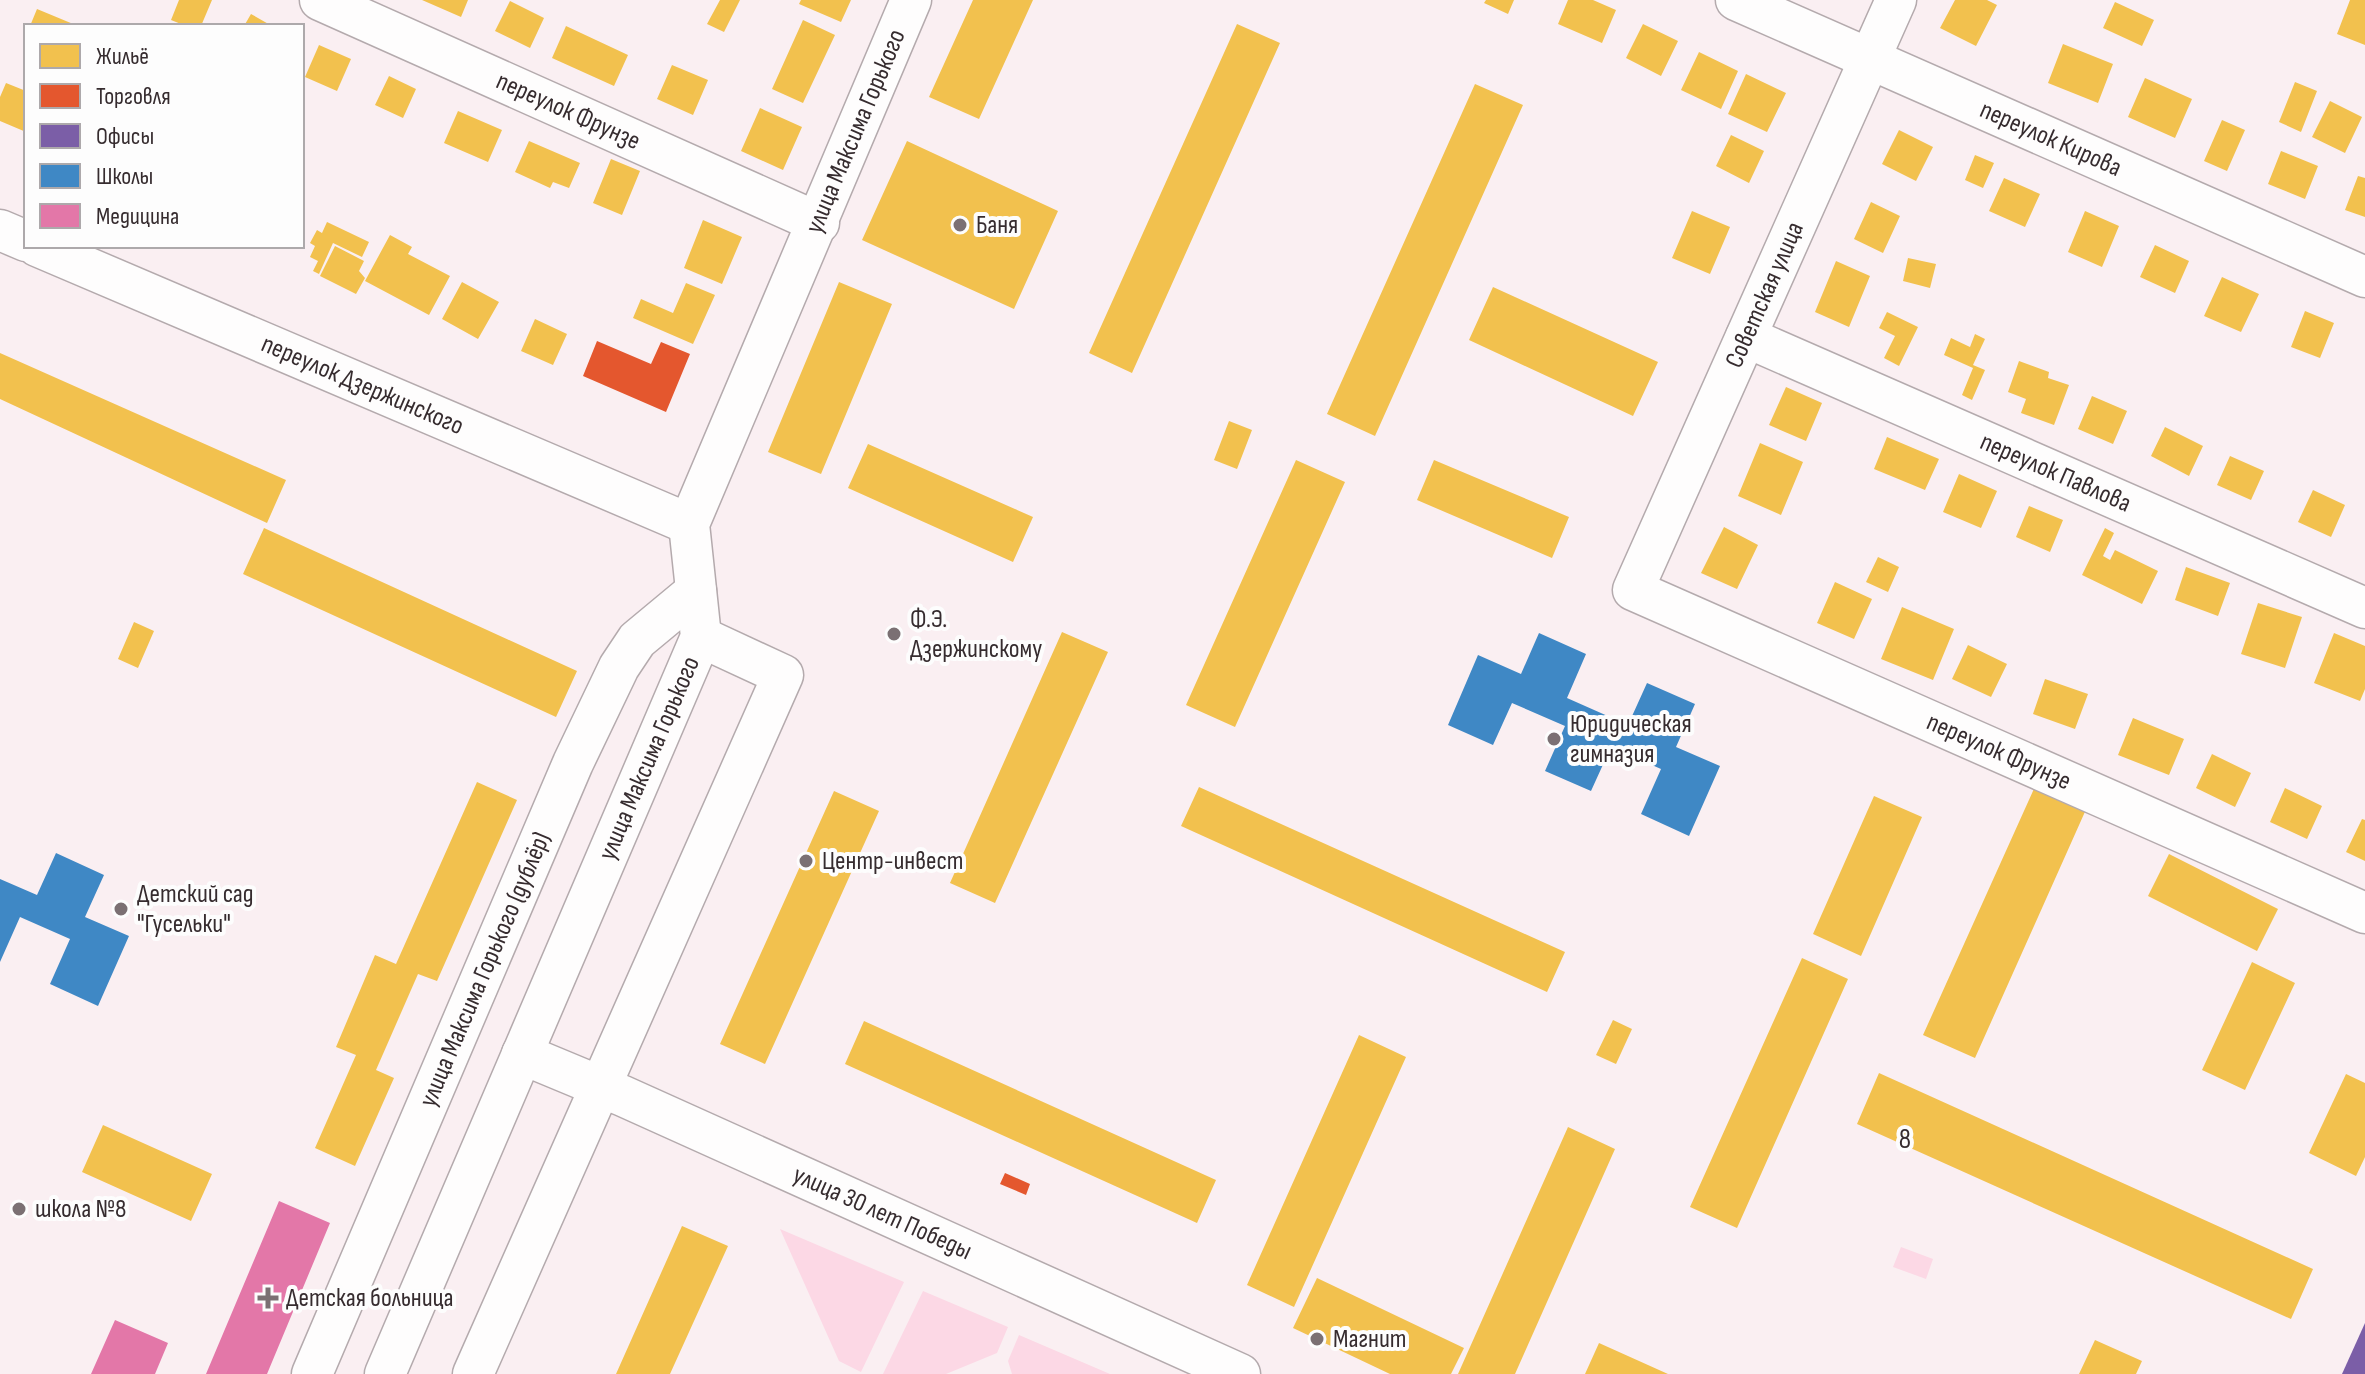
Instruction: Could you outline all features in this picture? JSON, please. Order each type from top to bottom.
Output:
[{"type":"street","name":"переулок Фрунзе","points":[[320,0],[819,223]]},
{"type":"street","name":"улица Максима Горького","points":[[395,1363],[522,1054],[701,637],[689,524],[911,0]]},
{"type":"street","name":"переулок Кирова","points":[[1736,0],[2365,277]]},
{"type":"street","name":"Советская улица","points":[[1633,590],[1775,349],[1869,60],[1896,0]]},
{"type":"street","points":[[0,230],[24,240]]},
{"type":"street","name":"переулок Дзержинского","points":[[42,248],[689,524]]},
{"type":"street","name":"переулок Павлова","points":[[1775,349],[2365,608]]},
{"type":"street","name":"переулок Фрунзе","points":[[1633,590],[2365,913]]},
{"type":"street","name":"улица Максима Горького (дублёр)","points":[[312,1374],[573,763],[619,667],[637,640],[696,591]]},
{"type":"street","points":[[473,1374],[783,675],[701,637]]},
{"type":"street","name":"улица 30 лет Победы","points":[[522,1054],[1240,1374]]},
{"type":"shaded area","points":[[780,1229],[904,1282],[861,1372],[839,1361]]},
{"type":"shaded area","points":[[1901,1247],[1933,1259],[1926,1279],[1893,1267]]},
{"type":"shaded area","points":[[923,1291],[1008,1327],[997,1353],[946,1374],[883,1374]]},
{"type":"shaded area","points":[[1019,1335],[1110,1374],[1012,1374],[1008,1361]]},
{"type":"building: Жильё","points":[[179,0],[212,0],[202,24],[181,24],[171,20]]},
{"type":"building: Жильё","points":[[422,0],[468,0],[461,17]]},
{"type":"building: Жильё","points":[[720,0],[740,0],[724,32],[707,24]]},
{"type":"building: Жильё","points":[[801,0],[851,0],[841,22],[799,4]]},
{"type":"building: Жильё","points":[[973,0],[1033,0],[979,119],[929,97]]},
{"type":"building: Жильё","points":[[1486,0],[1514,0],[1508,14],[1484,3]]},
{"type":"building: Жильё","points":[[1568,0],[1593,0],[1616,10],[1602,43],[1558,24]]},
{"type":"building: Жильё","points":[[1955,0],[1987,0],[1997,5],[1976,46],[1940,28]]},
{"type":"building: Жильё","points":[[2350,0],[2365,0],[2365,45],[2337,34]]},
{"type":"building: Жильё","points":[[510,1],[544,18],[530,48],[495,31]]},
{"type":"building: Жильё","points":[[2115,2],[2154,20],[2142,46],[2103,28]]},
{"type":"building: Жильё","points":[[37,9],[73,24],[31,24]]},
{"type":"building: Жильё","points":[[251,14],[268,24],[245,24]]},
{"type":"building: Жильё","points":[[803,20],[835,35],[803,103],[772,89]]},
{"type":"building: Жильё","points":[[1237,24],[1280,43],[1132,373],[1089,353]]},
{"type":"building: Жильё","points":[[1643,24],[1678,41],[1661,76],[1626,58]]},
{"type":"building: Жильё","points":[[566,26],[628,55],[614,86],[552,58]]},
{"type":"building: Жильё","points":[[2063,44],[2113,64],[2098,103],[2048,83]]},
{"type":"building: Жильё","points":[[319,45],[351,59],[337,91],[305,77]]},
{"type":"building: Жильё","points":[[1699,52],[1738,71],[1721,109],[1681,90]]},
{"type":"building: Жильё","points":[[672,65],[708,80],[693,115],[657,99]]},
{"type":"building: Жильё","points":[[1746,74],[1786,93],[1767,132],[1728,114]]},
{"type":"building: Жильё","points":[[389,76],[416,89],[403,118],[375,105]]},
{"type":"building: Жильё","points":[[2145,78],[2192,99],[2175,138],[2128,117]]},
{"type":"building: Жильё","points":[[2295,82],[2317,91],[2301,132],[2279,122]]},
{"type":"building: Жильё","points":[[6,83],[24,90],[24,131],[0,121],[0,97]]},
{"type":"building: Жильё","points":[[1475,84],[1523,105],[1375,436],[1327,414]]},
{"type":"building: Жильё","points":[[2330,101],[2362,117],[2345,153],[2312,137]]},
{"type":"building: Жильё","points":[[760,108],[802,127],[783,170],[741,151]]},
{"type":"building: Жильё","points":[[458,111],[502,130],[488,162],[444,143]]},
{"type":"building: Жильё","points":[[2222,120],[2245,130],[2227,171],[2204,161]]},
{"type":"building: Жильё","points":[[1899,130],[1933,147],[1916,181],[1882,164]]},
{"type":"building: Жильё","points":[[1731,135],[1764,151],[1749,183],[1716,166]]},
{"type":"building: Жильё","points":[[529,141],[580,163],[569,188],[553,182],[550,188],[515,172]]},
{"type":"building: Жильё","name":"Баня","points":[[907,141],[1058,211],[1014,309],[862,240]]},
{"type":"building: Жильё","points":[[2281,151],[2318,166],[2305,199],[2268,184]]},
{"type":"building: Жильё","points":[[1975,155],[1994,163],[1983,188],[1965,180]]},
{"type":"building: Жильё","points":[[611,159],[640,171],[622,215],[593,203]]},
{"type":"building: Жильё","points":[[2358,176],[2365,178],[2365,217],[2345,210]]},
{"type":"building: Жильё","points":[[2004,178],[2040,194],[2025,227],[1989,211]]},
{"type":"building: Жильё","points":[[1871,202],[1900,216],[1883,253],[1854,239]]},
{"type":"building: Жильё","points":[[1692,211],[1730,227],[1710,274],[1672,258]]},
{"type":"building: Жильё","points":[[2085,211],[2119,226],[2102,267],[2068,252]]},
{"type":"building: Жильё","points":[[703,220],[742,237],[722,284],[684,268]]},
{"type":"building: Жильё","points":[[327,222],[369,242],[362,257],[333,243],[319,274],[313,271],[318,261],[310,257],[315,246],[310,243],[317,230],[322,233]]},
{"type":"building: Жильё","points":[[390,235],[412,247],[408,254],[450,276],[429,315],[365,281]]},
{"type":"building: Жильё","points":[[2155,245],[2189,261],[2175,293],[2140,277]]},
{"type":"building: Жильё","points":[[335,246],[364,261],[359,271],[365,278],[356,294],[320,276]]},
{"type":"building: Жильё","points":[[1908,258],[1936,264],[1930,288],[1903,281]]},
{"type":"building: Жильё","points":[[1836,261],[1870,276],[1849,327],[1815,312]]},
{"type":"building: Жильё","points":[[2222,277],[2259,294],[2241,332],[2204,316]]},
{"type":"building: Жильё","points":[[462,282],[499,302],[478,339],[442,319]]},
{"type":"building: Жильё","points":[[839,282],[892,304],[821,474],[768,452]]},
{"type":"building: Жильё","points":[[686,283],[715,295],[693,344],[633,318],[641,299],[673,313]]},
{"type":"building: Жильё","points":[[1493,287],[1658,362],[1633,416],[1469,340]]},
{"type":"building: Жильё","points":[[2305,311],[2334,323],[2320,358],[2291,347]]},
{"type":"building: Жильё","points":[[1887,312],[1918,327],[1899,366],[1884,358],[1895,336],[1879,328]]},
{"type":"building: Жильё","points":[[535,319],[567,334],[553,365],[521,351]]},
{"type":"building: Жильё","points":[[1975,334],[1985,339],[1973,365],[1985,370],[1972,400],[1962,395],[1973,368],[1944,355],[1951,338],[1970,347]]},
{"type":"building: Жильё","points":[[0,353],[286,480],[267,523],[0,399]]},
{"type":"building: Жильё","points":[[2019,361],[2049,372],[2048,378],[2069,385],[2054,425],[2021,413],[2026,399],[2008,392]]},
{"type":"building: Жильё","points":[[1786,387],[1822,403],[1806,441],[1769,425]]},
{"type":"building: Жильё","points":[[2092,396],[2127,411],[2113,444],[2078,429]]},
{"type":"building: Жильё","points":[[1229,421],[1252,430],[1237,469],[1214,460]]},
{"type":"building: Жильё","points":[[2165,427],[2203,446],[2189,476],[2151,456]]},
{"type":"building: Жильё","points":[[1887,437],[1939,459],[1925,490],[1874,469]]},
{"type":"building: Жильё","points":[[1760,443],[1803,462],[1781,515],[1738,496]]},
{"type":"building: Жильё","points":[[868,444],[1033,517],[1013,562],[848,488]]},
{"type":"building: Жильё","points":[[2230,456],[2264,471],[2251,500],[2217,485]]},
{"type":"building: Жильё","points":[[1296,460],[1345,482],[1235,727],[1186,705]]},
{"type":"building: Жильё","points":[[1434,460],[1569,517],[1552,558],[1417,500]]},
{"type":"building: Жильё","points":[[1959,474],[1997,491],[1981,528],[1943,512]]},
{"type":"building: Жильё","points":[[2313,490],[2345,505],[2331,537],[2298,522]]},
{"type":"building: Жильё","points":[[2029,506],[2063,520],[2050,552],[2016,537]]},
{"type":"building: Жильё","points":[[1724,527],[1758,545],[1737,589],[1701,573]]},
{"type":"building: Жильё","points":[[264,528],[577,671],[556,717],[243,574]]},
{"type":"building: Жильё","points":[[2105,528],[2114,533],[2103,556],[2110,560],[2115,550],[2158,571],[2142,604],[2082,575]]},
{"type":"building: Жильё","points":[[1878,557],[1899,567],[1888,592],[1866,582]]},
{"type":"building: Жильё","points":[[2186,567],[2230,583],[2218,616],[2175,600]]},
{"type":"building: Жильё","points":[[1835,582],[1872,599],[1854,639],[1817,623]]},
{"type":"building: Жильё","points":[[2258,603],[2302,617],[2285,668],[2241,654]]},
{"type":"building: Жильё","points":[[1902,607],[1954,629],[1933,680],[1881,659]]},
{"type":"building: Жильё","points":[[134,622],[154,631],[138,668],[118,659]]},
{"type":"building: Жильё","points":[[1062,632],[1108,652],[995,903],[950,883]]},
{"type":"building: Жильё","points":[[2334,633],[2365,646],[2365,689],[2360,701],[2314,683]]},
{"type":"building: Жильё","points":[[1968,645],[2007,664],[1991,697],[1952,679]]},
{"type":"building: Жильё","points":[[2045,679],[2088,694],[2075,729],[2033,714]]},
{"type":"building: Жильё","points":[[2133,718],[2184,739],[2169,775],[2118,755]]},
{"type":"building: Жильё","points":[[2212,754],[2251,773],[2235,807],[2196,788]]},
{"type":"building: Жильё","points":[[477,782],[517,800],[437,981],[418,974],[376,1070],[394,1078],[355,1166],[315,1148],[356,1055],[336,1047],[375,955],[396,964]]},
{"type":"building: Жильё","points":[[2037,782],[2088,805],[1975,1058],[1923,1035]]},
{"type":"building: Жильё","points":[[1199,787],[1565,952],[1547,992],[1181,826]]},
{"type":"building: Жильё","points":[[2285,788],[2322,806],[2307,839],[2270,822]]},
{"type":"building: Жильё","points":[[834,791],[879,811],[765,1064],[720,1044]]},
{"type":"building: Жильё","points":[[1874,796],[1922,817],[1861,956],[1813,934]]},
{"type":"building: Жильё","points":[[2362,819],[2365,820],[2365,861],[2346,852]]},
{"type":"building: Жильё","points":[[2169,854],[2278,909],[2257,951],[2148,896]]},
{"type":"building: Жильё","points":[[1802,958],[1848,979],[1737,1228],[1690,1207]]},
{"type":"building: Жильё","points":[[2252,962],[2295,983],[2245,1090],[2202,1070]]},
{"type":"building: Жильё","points":[[1613,1020],[1632,1029],[1616,1064],[1596,1055]]},
{"type":"building: Жильё","points":[[864,1021],[1216,1180],[1197,1223],[845,1064]]},
{"type":"building: Жильё","points":[[1359,1035],[1406,1057],[1294,1307],[1247,1285]]},
{"type":"building: Жильё","points":[[1879,1073],[2313,1269],[2291,1319],[1857,1124]]},
{"type":"building: Жильё","points":[[2346,1074],[2365,1083],[2365,1157],[2356,1176],[2309,1153]]},
{"type":"building: Жильё","points":[[103,1125],[212,1174],[191,1221],[82,1172]]},
{"type":"building: Жильё","points":[[1568,1127],[1615,1149],[1515,1374],[1458,1374]]},
{"type":"building: Жильё","points":[[682,1226],[728,1246],[670,1374],[616,1374]]},
{"type":"building: Жильё","points":[[1317,1278],[1464,1348],[1451,1374],[1390,1374],[1293,1328]]},
{"type":"building: Жильё","points":[[2095,1340],[2142,1361],[2136,1374],[2079,1374]]},
{"type":"building: Жильё","points":[[1599,1343],[1668,1374],[1585,1374]]},
{"type":"building: Торговля","points":[[597,341],[651,364],[661,342],[690,354],[666,412],[583,376]]},
{"type":"building: Торговля","points":[[1005,1173],[1030,1184],[1026,1195],[1000,1184]]},
{"type":"building: Офисы","points":[[2365,1323],[2365,1374],[2342,1374]]},
{"type":"building: Школы","points":[[1539,633],[1586,654],[1567,698],[1628,725],[1647,683],[1695,704],[1676,747],[1720,766],[1689,836],[1641,814],[1661,769],[1611,747],[1591,791],[1545,771],[1565,726],[1512,703],[1493,745],[1448,725],[1478,655],[1521,674]]},
{"type":"building: Школы","points":[[56,853],[104,875],[85,917],[129,936],[98,1006],[50,984],[70,939],[20,917],[0,962],[0,879],[37,895]]},
{"type":"building: Медицина","name":"Детская больница","points":[[279,1201],[330,1223],[267,1374],[206,1374]]},
{"type":"building: Медицина","points":[[115,1320],[168,1343],[155,1374],[91,1374]]},
{"type":"place","name":"Баня","points":[[960,225]]},
{"type":"place","name":"Ф.Э. Дзержинскому","points":[[894,634]]},
{"type":"place","name":"Юридическая гимназия","points":[[1554,739]]},
{"type":"place","name":"Центр-инвест","points":[[806,861]]},
{"type":"place","name":"Детский сад \"Гусельки\"","points":[[121,909]]},
{"type":"place","name":"школа №8","points":[[19,1209]]},
{"type":"place","name":"Детская больница","points":[[268,1298]]},
{"type":"place","name":"Магнит","points":[[1317,1339]]},
{"type":"district","name":"8","points":[[1906,1139]]}]
